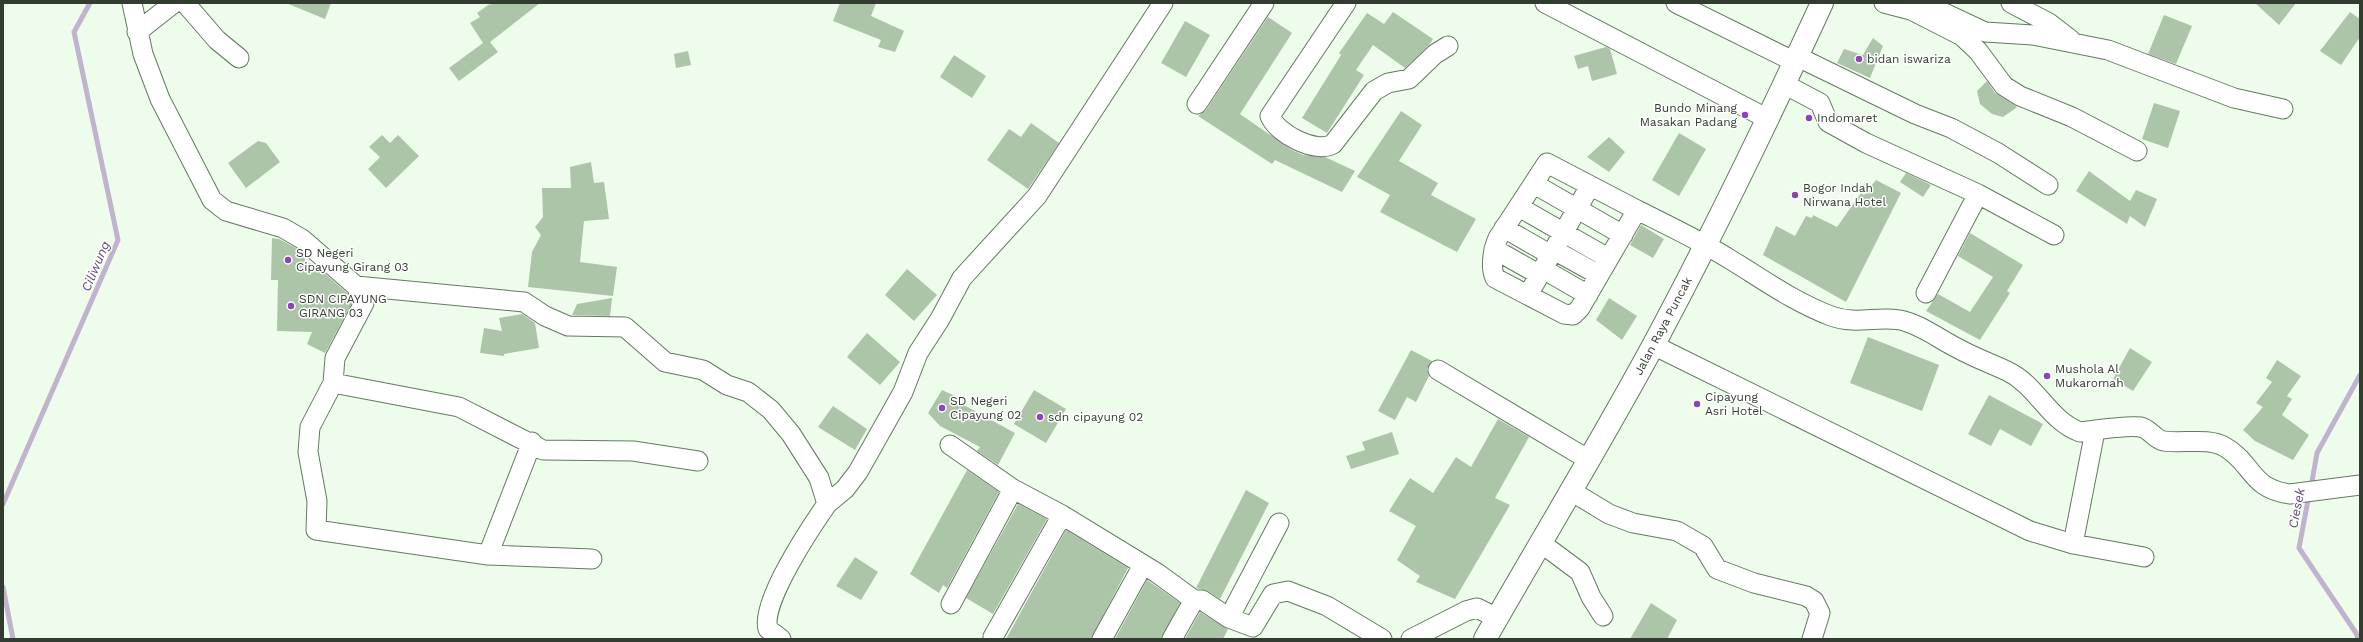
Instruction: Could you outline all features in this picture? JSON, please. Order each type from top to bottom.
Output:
[{"type":"highway","name":"Jalan Raya Puncak","points":[[1484,639],[1589,460],[1653,345],[1706,245],[1768,120],[1822,3]]},
{"type":"street","points":[[132,3],[137,32],[160,99],[217,205],[235,215],[283,228],[302,239],[356,286],[364,303],[335,358],[333,383],[310,427],[308,452],[317,502],[316,530],[488,555],[592,559]]},
{"type":"street","points":[[137,32],[174,3]]},
{"type":"street","points":[[185,3],[190,6],[217,40],[239,58]]},
{"type":"street","points":[[781,639],[768,629],[767,616],[789,563],[827,504],[845,489],[858,472],[903,392],[918,353],[940,319],[962,278],[1037,196],[1163,3]]},
{"type":"street","points":[[1197,104],[1264,3]]},
{"type":"street","points":[[1346,3],[1270,116],[1272,122],[1282,131],[1315,148],[1327,148],[1333,144],[1374,90],[1388,83],[1409,80],[1435,54],[1448,46]]},
{"type":"street","points":[[1545,3],[1768,120]]},
{"type":"street","points":[[1676,3],[1915,114],[1952,128],[1998,153],[2048,185]]},
{"type":"street","points":[[1884,3],[1911,10],[1962,36],[1978,51],[2004,86],[2020,96],[2072,117],[2137,151]]},
{"type":"street","points":[[1923,3],[1985,32],[2033,35],[2108,50],[2234,98],[2283,109]]},
{"type":"street","points":[[2011,3],[2049,23],[2074,42]]},
{"type":"street","points":[[1784,84],[1820,103],[1828,122],[1860,140],[1978,194],[2054,235]]},
{"type":"street","points":[[1637,210],[1576,314],[1570,316],[1564,314],[1495,278],[1493,268],[1494,249],[1498,238],[1547,163],[1706,245],[1774,289],[1832,316],[1858,322],[1888,319],[1909,323],[2019,378],[2033,389],[2043,405],[2071,428],[2080,432],[2140,427],[2163,441],[2210,442],[2224,446],[2234,453],[2259,483],[2271,490],[2290,494],[2358,485]]},
{"type":"street","points":[[1534,184],[1623,235]]},
{"type":"street","points":[[1528,295],[1590,186]]},
{"type":"street","points":[[1926,292],[1978,194]]},
{"type":"street","points":[[1519,207],[1608,258]]},
{"type":"street","points":[[1504,228],[1588,295]]},
{"type":"street","points":[[1494,249],[1598,275]]},
{"type":"street","points":[[356,286],[524,302],[544,316],[568,326],[625,327],[665,362],[703,370],[727,384],[748,392],[771,410],[790,434],[819,478],[827,504]]},
{"type":"street","points":[[1653,345],[2030,531],[2073,544],[2144,558]]},
{"type":"street","points":[[1438,370],[1589,460]]},
{"type":"street","points":[[333,383],[459,407],[532,442],[543,450],[632,451],[698,461]]},
{"type":"street","points":[[2073,544],[2095,430]]},
{"type":"street","points":[[488,555],[532,442]]},
{"type":"street","points":[[950,445],[1013,488],[1062,515],[1143,565],[1194,600],[1202,600],[1253,633],[1273,594],[1288,591],[1327,606],[1382,639]]},
{"type":"street","points":[[951,604],[1013,488]]},
{"type":"street","points":[[1571,491],[1609,514],[1633,523],[1676,531],[1703,546],[1717,569],[1754,583],[1814,601],[1820,613],[1812,639]]},
{"type":"street","points":[[993,638],[1062,515]]},
{"type":"street","points":[[1229,618],[1279,523]]},
{"type":"street","points":[[1540,543],[1580,572],[1591,597],[1603,616]]},
{"type":"street","points":[[1102,639],[1143,565]]},
{"type":"street","points":[[1172,639],[1194,600]]},
{"type":"street","points":[[1411,639],[1466,611],[1477,608],[1497,618]]},
{"type":"building","points":[[286,3],[331,3],[325,19]]},
{"type":"building","points":[[496,3],[540,3],[490,42],[498,52],[459,81],[449,68],[483,43],[470,23],[480,17],[477,13],[488,5]]},
{"type":"building","points":[[840,3],[876,3],[871,16],[904,31],[895,52],[878,47],[881,40],[833,21]]},
{"type":"building","points":[[2255,3],[2296,3],[2279,25]]},
{"type":"building","points":[[1393,12],[1433,39],[1429,45],[1405,68],[1373,45],[1356,70],[1364,75],[1327,133],[1302,118],[1341,55],[1339,53],[1367,13],[1384,24]]},
{"type":"building","points":[[2350,12],[2360,19],[2360,37],[2341,65],[2320,51]]},
{"type":"building","points":[[2164,15],[2192,26],[2176,64],[2148,54]]},
{"type":"building","points":[[1268,17],[1292,33],[1240,114],[1292,150],[1303,155],[1325,157],[1355,171],[1342,192],[1275,160],[1272,164],[1198,116],[1206,110]]},
{"type":"building","points":[[1185,21],[1210,35],[1186,77],[1161,63]]},
{"type":"building","name":"bidan iswariza","points":[[1873,38],[1883,46],[1870,78],[1837,63],[1844,49],[1863,55]]},
{"type":"building","points":[[1606,47],[1610,49],[1617,74],[1592,81],[1588,66],[1578,69],[1574,56]]},
{"type":"building","points":[[688,51],[691,65],[676,68],[674,54]]},
{"type":"building","points":[[954,55],[986,76],[972,98],[940,77]]},
{"type":"building","points":[[1987,81],[1995,93],[2017,107],[2003,117],[1992,114],[1980,104],[1977,91]]},
{"type":"building","points":[[2154,103],[2180,111],[2168,148],[2142,139]]},
{"type":"building","points":[[1401,111],[1422,125],[1399,161],[1438,183],[1431,195],[1476,219],[1457,252],[1380,212],[1390,195],[1357,177]]},
{"type":"building","points":[[1031,123],[1059,143],[1028,189],[987,160],[1009,129],[1021,137]]},
{"type":"building","points":[[1679,133],[1706,149],[1679,196],[1652,180]]},
{"type":"building","points":[[382,135],[390,143],[398,135],[419,156],[386,188],[368,169],[380,157],[369,147]]},
{"type":"building","points":[[1609,137],[1625,152],[1609,172],[1587,157]]},
{"type":"building","points":[[258,141],[266,143],[280,162],[246,188],[228,163]]},
{"type":"building","points":[[591,162],[594,183],[604,182],[609,219],[584,221],[580,262],[617,267],[613,296],[528,287],[532,252],[541,235],[535,227],[543,217],[542,188],[571,188],[570,167]]},
{"type":"building","points":[[2089,171],[2130,201],[2136,190],[2157,199],[2145,227],[2130,216],[2127,224],[2076,191]]},
{"type":"building","points":[[1906,173],[1931,185],[1923,197],[1900,182]]},
{"type":"building","points":[[1876,180],[1901,193],[1846,302],[1763,255],[1776,226],[1795,236],[1806,216],[1812,218],[1813,215],[1837,227],[1861,193],[1864,195]]},
{"type":"building","points":[[1641,225],[1664,239],[1653,258],[1630,245]]},
{"type":"building","points":[[1970,233],[2023,265],[2007,291],[2010,293],[1980,340],[1926,311],[1938,294],[1970,312],[1993,277],[1958,256]]},
{"type":"building","points":[[272,238],[279,239],[296,248],[305,256],[305,261],[316,266],[347,293],[352,303],[325,353],[307,344],[312,332],[277,331],[278,280],[271,280]]},
{"type":"building","points":[[907,269],[937,295],[914,321],[885,295]]},
{"type":"building","points":[[612,298],[610,316],[572,315],[577,304]]},
{"type":"building","points":[[1609,298],[1637,316],[1622,340],[1596,320]]},
{"type":"building","points":[[522,314],[535,323],[539,348],[504,354],[504,356],[480,353],[484,328],[502,331],[499,318]]},
{"type":"building","points":[[867,333],[900,362],[880,385],[847,357]]},
{"type":"building","points":[[1868,337],[1939,365],[1922,411],[1850,383]]},
{"type":"building","points":[[2130,348],[2152,362],[2133,391],[2113,379]]},
{"type":"building","points":[[1411,350],[1432,361],[1427,369],[1429,376],[1416,402],[1407,397],[1395,420],[1378,411]]},
{"type":"building","points":[[2277,360],[2301,376],[2287,396],[2292,399],[2282,415],[2309,435],[2293,460],[2255,441],[2243,430],[2263,407],[2256,403],[2272,382],[2266,378]]},
{"type":"building","name":"sdn cipayung 02","points":[[942,390],[955,396],[953,399],[1015,433],[998,465],[977,451],[980,447],[940,426],[928,413]]},
{"type":"building","name":"sdn cipayung 02","points":[[1034,390],[1066,409],[1046,443],[1014,424]]},
{"type":"building","points":[[1989,395],[2043,424],[2031,446],[2000,429],[1991,446],[1968,434]]},
{"type":"building","points":[[833,406],[867,429],[855,450],[818,427]]},
{"type":"building","points":[[1498,419],[1529,437],[1495,498],[1510,505],[1455,599],[1416,582],[1420,576],[1397,560],[1416,526],[1389,511],[1410,478],[1433,493],[1456,457],[1471,467]]},
{"type":"building","points":[[1392,432],[1399,454],[1351,469],[1346,456],[1365,450],[1362,442]]},
{"type":"building","points":[[967,470],[999,492],[947,588],[943,585],[939,593],[910,574]]},
{"type":"building","points":[[1246,490],[1269,503],[1220,599],[1208,591],[1196,588]]},
{"type":"building","points":[[1018,504],[1047,519],[993,614],[966,598]]},
{"type":"building","points":[[1066,530],[1128,568],[1091,639],[1006,639]]},
{"type":"building","points":[[855,557],[878,572],[861,600],[836,586]]},
{"type":"building","points":[[1147,580],[1180,603],[1161,639],[1115,639]]},
{"type":"building","points":[[1651,603],[1677,620],[1667,639],[1630,639]]},
{"type":"building","points":[[1200,612],[1228,629],[1223,639],[1185,639]]},
{"type":"waterway","name":"Ciliwung","points":[[3,504],[118,240],[74,32],[90,3]]},
{"type":"waterway","name":"Ciesek","points":[[2311,487],[2317,453],[2360,375]]},
{"type":"waterway","name":"Ciesek","points":[[2309,495],[2299,548],[2356,633],[2358,639]]},
{"type":"waterway","name":"Ciliwung","points":[[3,587],[13,639]]},
{"type":"place","name":"bidan iswariza","points":[[1859,59]]},
{"type":"place","name":"Bundo Minang Masakan Padang","points":[[1745,115]]},
{"type":"place","name":"Indomaret","points":[[1809,118]]},
{"type":"place","name":"Bogor Indah Nirwana Hotel","points":[[1795,195]]},
{"type":"place","name":"SD Negeri Cipayung Girang 03","points":[[288,260]]},
{"type":"place","name":"SDN CIPAYUNG GIRANG 03","points":[[291,306]]},
{"type":"place","name":"Mushola Al Mukaromah","points":[[2047,376]]},
{"type":"place","name":"Cipayung Asri Hotel","points":[[1697,404]]},
{"type":"place","name":"SD Negeri Cipayung 02","points":[[942,408]]},
{"type":"place","name":"sdn cipayung 02","points":[[1040,417]]}]
